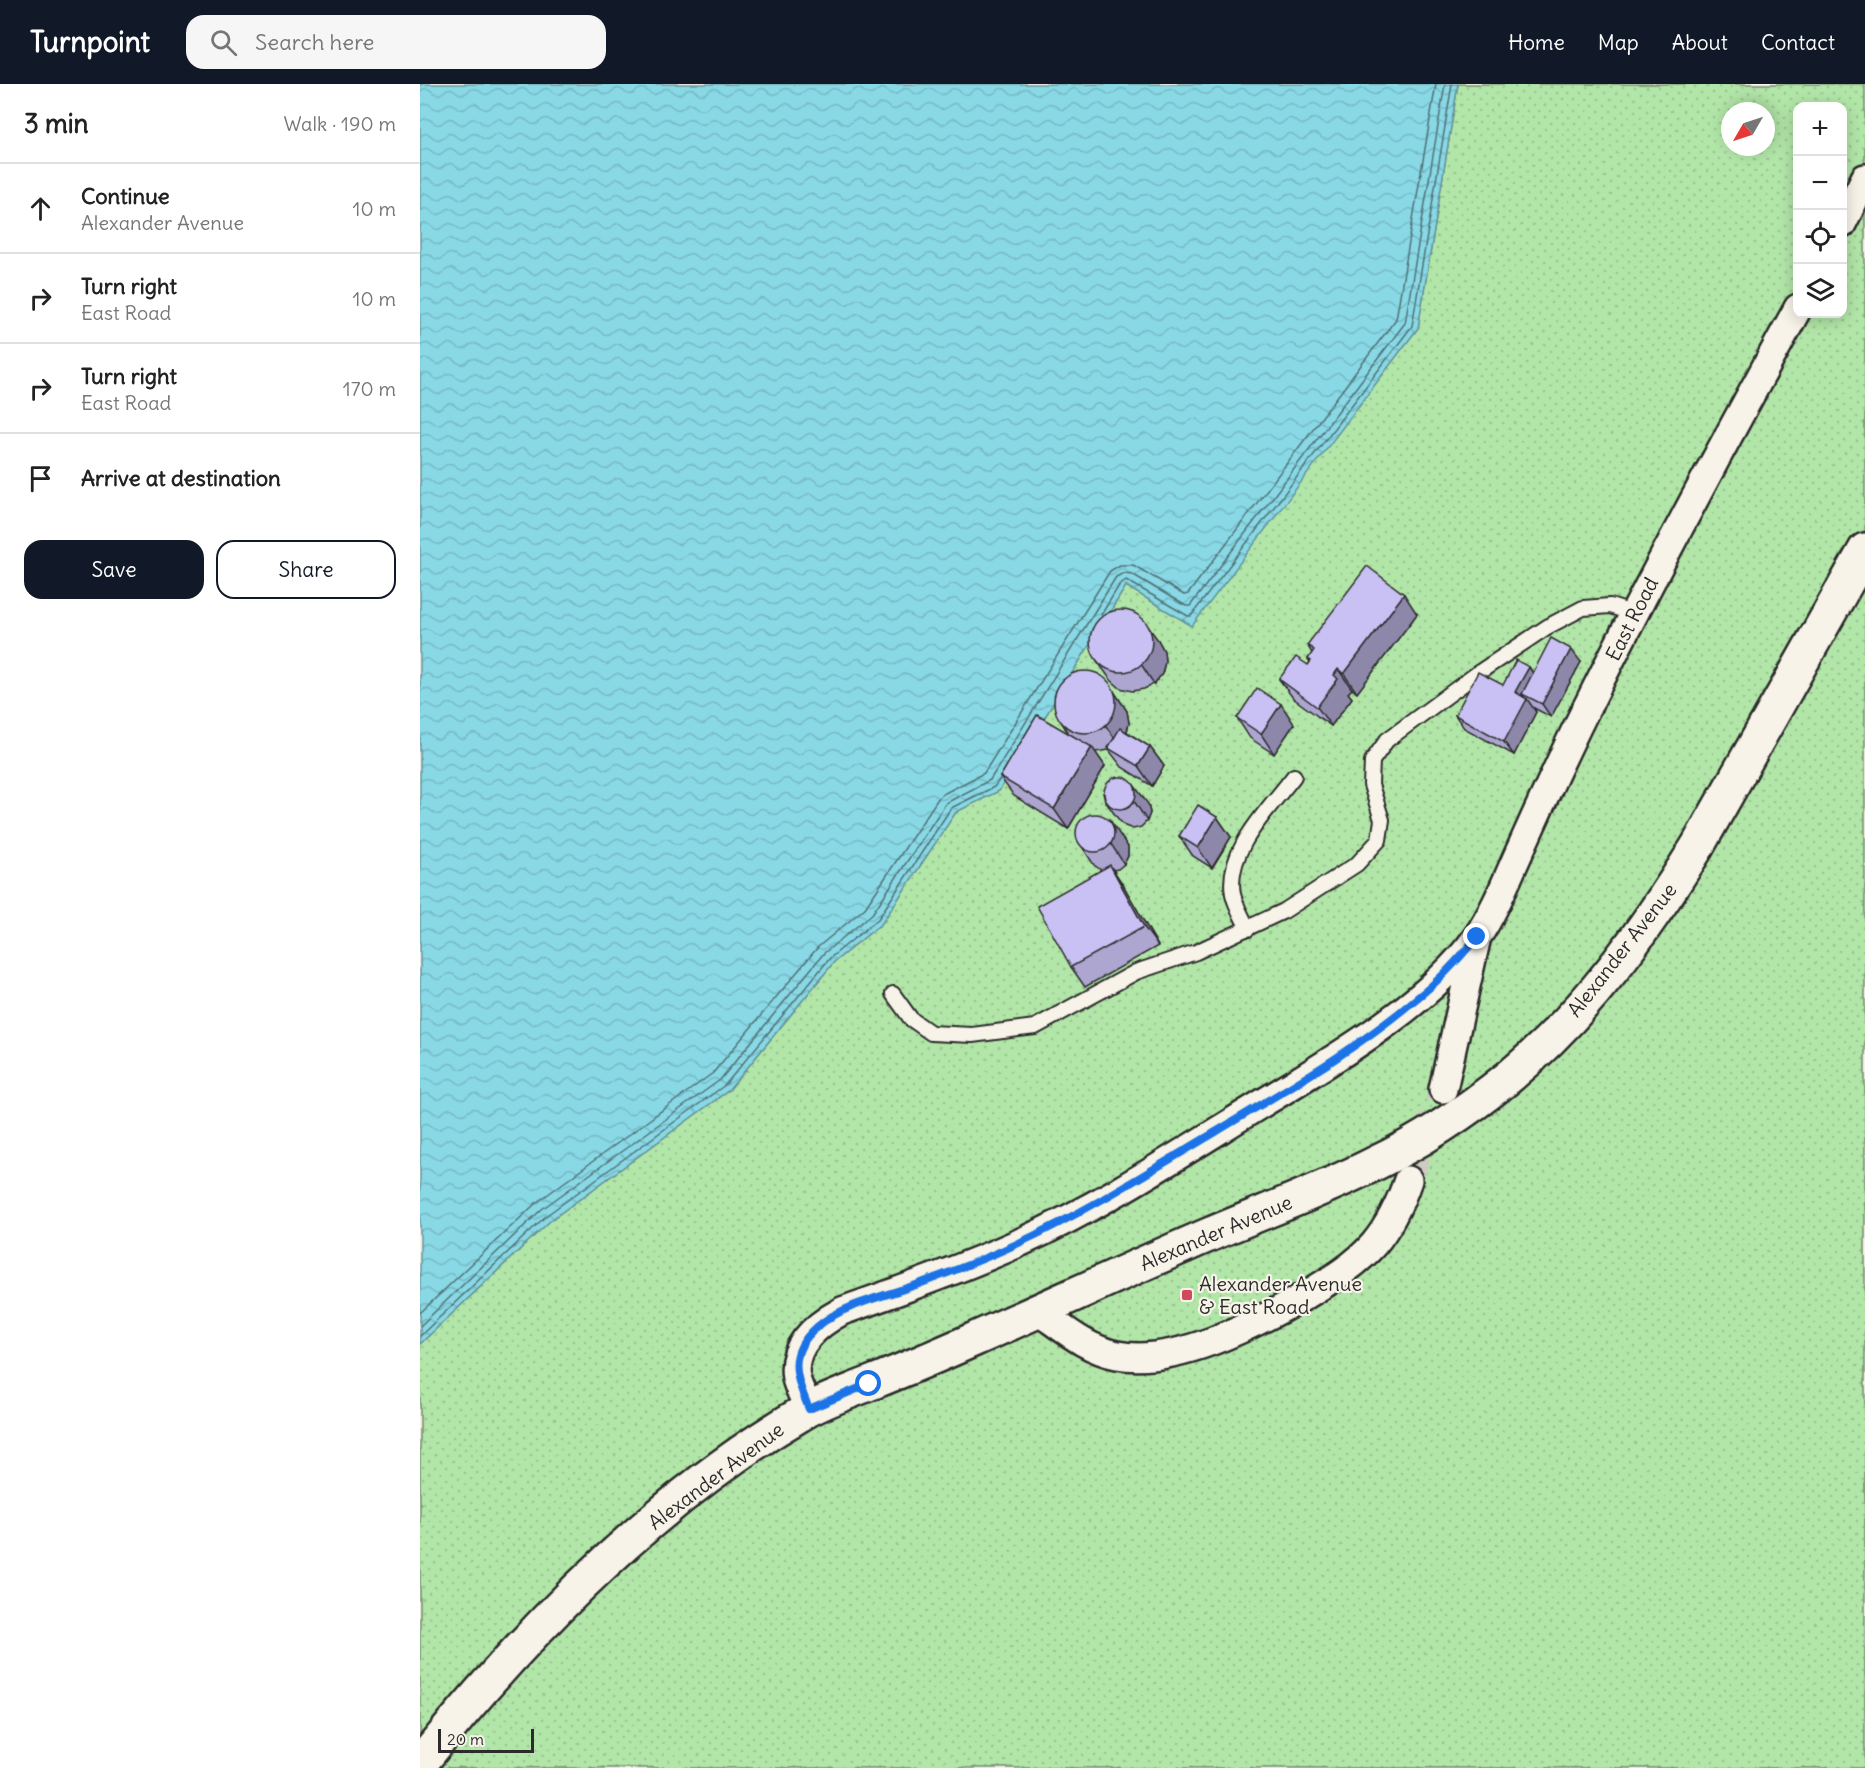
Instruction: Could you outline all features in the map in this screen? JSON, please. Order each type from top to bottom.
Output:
[{"type":"main road","name":"Alexander Avenue","points":[[420,1764],[494,1676],[598,1570],[701,1482],[763,1438],[809,1409],[1372,1165],[1453,1119],[1508,1078],[1590,998],[1649,921],[1697,847],[1865,550]]},
{"type":"street","points":[[1847,214],[1865,178]]},
{"type":"street","name":"East Road","points":[[809,1409],[796,1377],[799,1352],[808,1336],[827,1319],[842,1311],[946,1273],[1021,1242],[1152,1170],[1290,1087],[1365,1038],[1424,992],[1458,959],[1477,937],[1508,879],[1589,703],[1676,532],[1793,315]]},
{"type":"street","name":"East Road","points":[[1443,1089],[1477,937]]},
{"type":"street","points":[[1038,1311],[1097,1350],[1118,1355],[1138,1357],[1164,1354],[1213,1341],[1247,1327],[1319,1288],[1357,1260],[1373,1244],[1388,1223],[1408,1180]]},
{"type":"lane","points":[[893,994],[911,1019],[931,1033],[972,1035],[1035,1027],[1136,972],[1196,952],[1284,911],[1357,864],[1378,840],[1382,820],[1371,785],[1372,761],[1387,740],[1478,673],[1547,627],[1583,608],[1610,606],[1635,614]]},
{"type":"lane","points":[[1248,929],[1233,895],[1233,868],[1245,840],[1294,776]]},
{"type":"green space","points":[[1458,84],[1865,84],[1865,1768],[420,1768],[420,1344],[551,1220],[729,1090],[834,962],[882,923],[956,812],[999,791],[1126,586],[1191,625],[1418,328]]},
{"type":"water","points":[[420,84],[1458,84],[1418,328],[1192,626],[1126,586],[999,791],[956,812],[882,923],[834,962],[729,1090],[551,1220],[420,1344]]},
{"type":"building","points":[[1367,566],[1404,594],[1344,674],[1338,669],[1334,675],[1338,679],[1317,707],[1279,679],[1296,657],[1308,665],[1311,661],[1308,659],[1314,650],[1307,645]]},
{"type":"building","points":[[1121,610],[1143,619],[1152,641],[1143,663],[1121,672],[1099,663],[1090,641],[1099,619]]},
{"type":"building","points":[[1551,638],[1571,649],[1542,704],[1522,694]]},
{"type":"building","points":[[1516,660],[1529,667],[1515,692],[1527,699],[1504,742],[1455,715],[1478,672],[1503,685]]},
{"type":"building","points":[[1085,671],[1107,680],[1116,702],[1107,724],[1085,733],[1063,724],[1054,702],[1063,680]]},
{"type":"building","points":[[1257,688],[1281,704],[1261,734],[1237,718]]},
{"type":"building","points":[[1037,715],[1092,747],[1054,809],[1000,777]]},
{"type":"building","points":[[1120,728],[1150,747],[1138,766],[1108,748]]},
{"type":"building","points":[[1120,777],[1131,782],[1136,793],[1131,804],[1120,809],[1109,804],[1104,793],[1109,782]]},
{"type":"building","points":[[1198,805],[1217,817],[1198,848],[1179,836]]},
{"type":"building","points":[[1095,814],[1102,815],[1108,820],[1113,826],[1113,840],[1108,846],[1102,851],[1095,852],[1088,851],[1082,846],[1077,840],[1076,833],[1077,826],[1082,820],[1088,815]]},
{"type":"building","points":[[1110,865],[1144,927],[1071,967],[1037,906]]},
{"type":"tunnel","points":[[1408,1180],[1443,1089]]},
{"type":"place","name":"Alexander Avenue & East Road","points":[[1187,1295]]},
{"type":"route","points":[[869,1384],[809,1409],[796,1377],[796,1364],[802,1344],[817,1327],[842,1311],[915,1285],[1021,1242],[1141,1176],[1290,1087],[1365,1038],[1417,999],[1438,980],[1477,937]]}]
